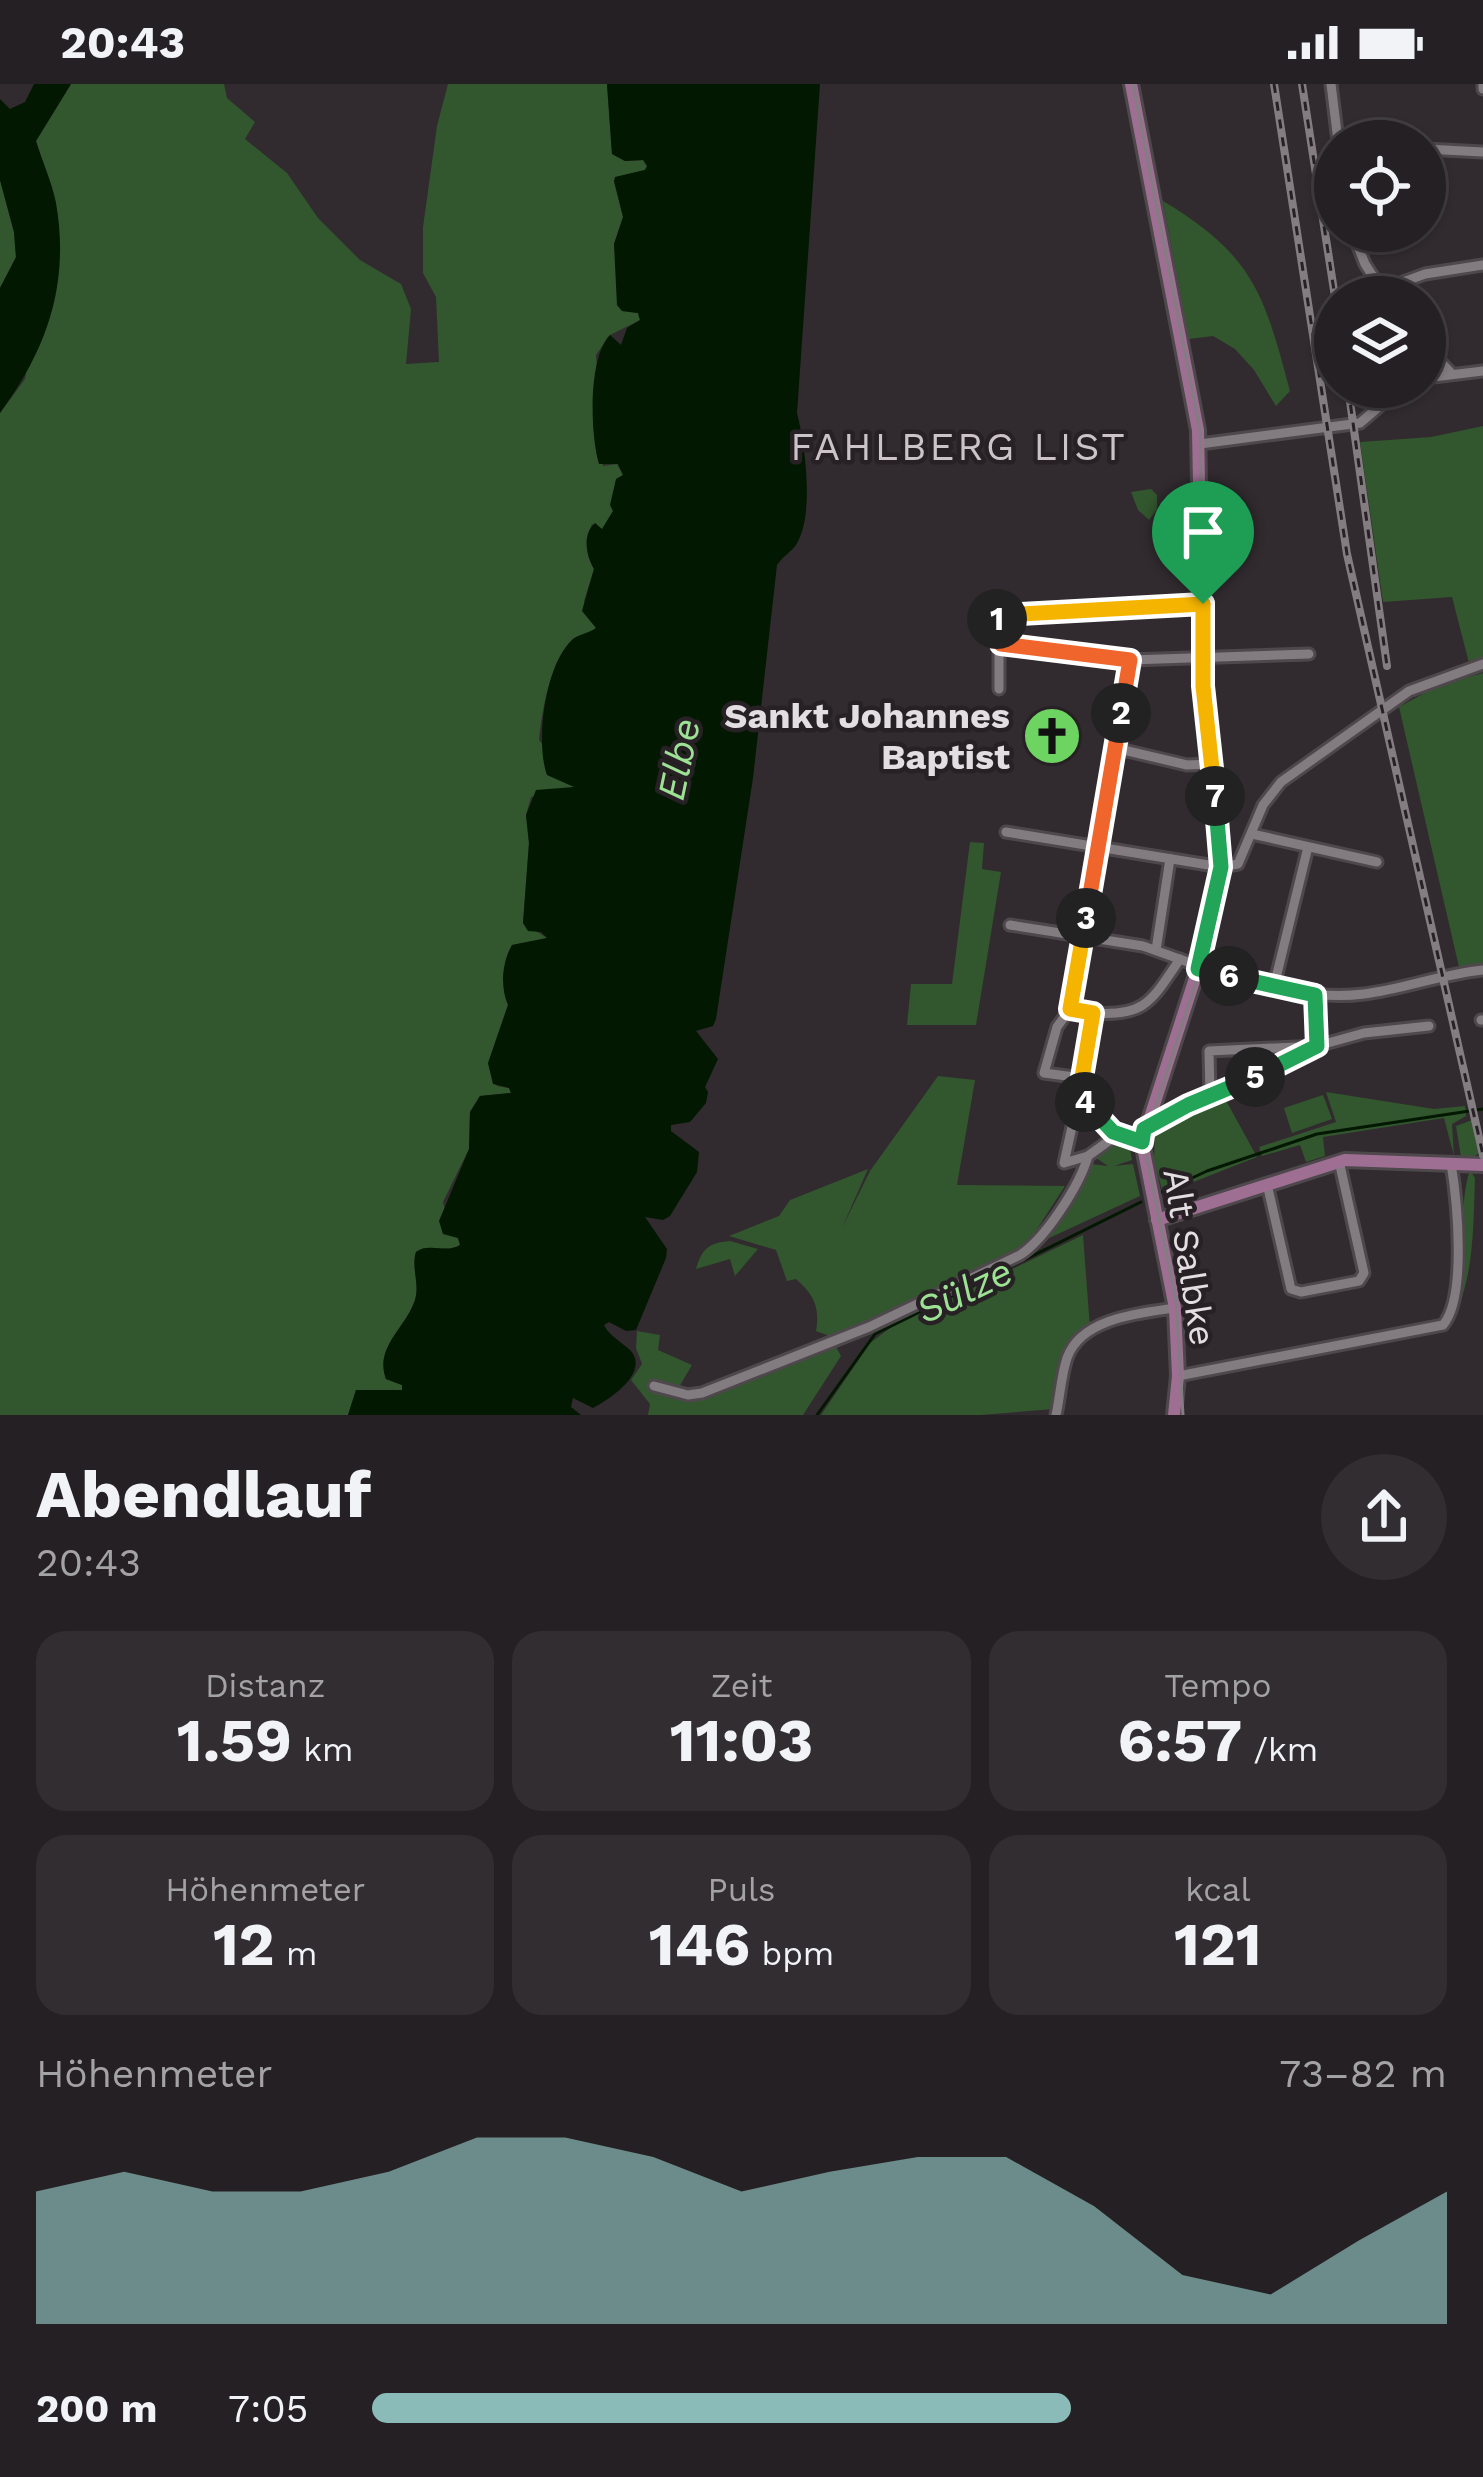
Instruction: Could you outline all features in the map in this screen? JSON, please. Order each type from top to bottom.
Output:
[{"type":"main road","name":"Alt Salbke","points":[[1132,84],[1200,444],[1202,659],[1221,867],[1198,968],[1143,1136],[1175,1308],[1178,1376],[1174,1415]]},
{"type":"main road","points":[[1157,1220],[1340,1161],[1483,1165]]},
{"type":"street","points":[[1330,84],[1334,120]]},
{"type":"street","points":[[1446,150],[1483,152]]},
{"type":"street","points":[[1422,276],[1483,265]]},
{"type":"street","points":[[1446,368],[1452,374]]},
{"type":"street","points":[[1446,375],[1483,370]]},
{"type":"street","points":[[1200,444],[1360,423],[1378,408]]},
{"type":"street","points":[[999,689],[997,619],[1002,615],[1203,604]]},
{"type":"street","points":[[1001,644],[1130,660],[1309,654]]},
{"type":"street","points":[[1082,1078],[1044,1072],[1057,1027],[1070,1009],[1130,660]]},
{"type":"street","points":[[1006,832],[1221,867],[1242,861],[1266,800],[1281,782],[1409,691],[1483,664]]},
{"type":"street","points":[[1115,748],[1187,765],[1211,764]]},
{"type":"street","points":[[1252,834],[1377,862]]},
{"type":"street","points":[[1274,986],[1308,847]]},
{"type":"street","points":[[1156,950],[1169,859]]},
{"type":"street","points":[[1010,925],[1156,950],[1198,968],[1315,995],[1363,994],[1483,970]]},
{"type":"street","points":[[1070,1009],[1121,1015],[1139,1010],[1180,959]]},
{"type":"street","points":[[1315,995],[1317,1046]]},
{"type":"street","points":[[1093,1013],[1064,1163],[1088,1156],[1117,1135],[1143,1136],[1210,1095],[1317,1046]]},
{"type":"street","points":[[1210,1095],[1209,1051],[1317,1046],[1364,1033],[1429,1026]]},
{"type":"street","points":[[1079,1095],[1117,1135]]},
{"type":"street","points":[[654,1386],[684,1394],[703,1393],[869,1327],[1020,1256],[1076,1185],[1088,1156]]},
{"type":"street","points":[[1267,1184],[1291,1289],[1300,1292],[1360,1281],[1364,1273],[1340,1161]]},
{"type":"street","points":[[1178,1376],[1441,1326],[1452,1309],[1459,1233],[1451,1163]]},
{"type":"street","points":[[1055,1415],[1068,1357],[1085,1334],[1136,1313],[1175,1308]]},
{"type":"green space","points":[[71,84],[224,84],[227,98],[255,122],[245,139],[287,173],[318,218],[360,260],[401,284],[411,309],[406,364],[439,362],[436,297],[423,273],[423,227],[437,126],[448,84],[607,84],[612,154],[625,161],[644,160],[647,166],[614,181],[623,217],[614,244],[622,311],[638,313],[640,320],[610,335],[596,355],[603,466],[617,464],[623,475],[615,485],[613,511],[602,530],[592,524],[588,536],[594,569],[584,601],[596,628],[573,639],[563,652],[542,715],[539,740],[574,787],[531,797],[526,815],[529,843],[523,923],[547,938],[512,945],[508,1005],[488,1064],[497,1086],[511,1093],[480,1096],[470,1112],[469,1149],[443,1202],[452,1235],[460,1245],[416,1252],[415,1300],[385,1357],[386,1379],[402,1385],[402,1390],[356,1390],[348,1415],[0,1415],[0,413],[25,379],[56,203],[36,141]]},
{"type":"green space","points":[[0,180],[16,258],[0,288]]},
{"type":"green space","points":[[1163,201],[1217,240],[1250,280],[1272,328],[1290,391],[1276,406],[1235,349],[1213,336],[1189,339]]},
{"type":"green space","points":[[1483,426],[1483,660],[1469,663],[1452,597],[1383,602],[1360,442],[1431,437]]},
{"type":"green space","points":[[1151,489],[1157,495],[1157,509],[1149,520],[1138,510],[1131,492]]},
{"type":"green space","points":[[1483,673],[1483,964],[1459,967],[1399,707],[1437,686]]},
{"type":"green space","points":[[970,842],[984,843],[982,869],[1001,872],[976,1025],[907,1025],[911,984],[952,984]]},
{"type":"green space","points":[[938,1076],[975,1080],[957,1185],[1065,1186],[1026,1246],[828,1340],[816,1331],[811,1296],[796,1279],[787,1281],[776,1250],[729,1236],[779,1216],[790,1200],[868,1169],[842,1228],[870,1171]]},
{"type":"green space","points":[[1326,1092],[1434,1109],[1465,1106],[1466,1116],[1452,1124],[1454,1156],[1444,1118],[1323,1137],[1325,1156],[1306,1162],[1300,1145],[1262,1156],[1259,1147],[1336,1122]]},
{"type":"green space","points":[[1223,1095],[1257,1157],[1163,1194],[1154,1159],[1155,1128]]},
{"type":"green space","points":[[1323,1095],[1332,1119],[1292,1133],[1284,1108]]},
{"type":"green space","points":[[1472,1120],[1479,1153],[1461,1157],[1456,1126]]},
{"type":"green space","points":[[1116,1142],[1130,1149],[1132,1160],[1114,1166],[1133,1164],[1140,1196],[1045,1240],[1043,1233],[1091,1164],[1108,1166],[1096,1158]]},
{"type":"green space","points":[[1470,1170],[1475,1178],[1474,1218],[1467,1278],[1445,1332],[1461,1277]]},
{"type":"green space","points":[[1083,1235],[1090,1328],[1075,1339],[1054,1409],[981,1415],[821,1415],[870,1343],[890,1328]]},
{"type":"green space","points":[[730,1241],[758,1249],[735,1276],[730,1259],[696,1269],[707,1248]]},
{"type":"green space","points":[[637,1331],[660,1335],[658,1350],[692,1365],[675,1394],[680,1396],[835,1345],[841,1356],[803,1415],[648,1415],[650,1404],[631,1380],[642,1364]]},
{"type":"water","points":[[34,84],[71,84],[36,141],[56,203],[60,261],[42,340],[0,413],[0,288],[16,257],[0,180],[0,99],[10,109],[25,102]]},
{"type":"water","name":"Elbe","points":[[607,84],[820,84],[797,413],[805,461],[805,516],[796,545],[777,565],[753,778],[716,1019],[713,1026],[696,1031],[718,1059],[705,1087],[706,1103],[690,1122],[671,1125],[671,1131],[699,1152],[697,1172],[670,1216],[663,1220],[645,1217],[667,1249],[666,1258],[636,1330],[626,1331],[609,1322],[604,1325],[635,1359],[631,1376],[609,1398],[593,1408],[573,1398],[571,1407],[581,1415],[348,1415],[356,1390],[402,1390],[402,1385],[386,1379],[384,1357],[415,1300],[416,1252],[460,1245],[458,1238],[443,1234],[439,1221],[469,1149],[470,1112],[480,1096],[511,1093],[493,1084],[488,1063],[508,1005],[503,983],[506,959],[512,945],[547,938],[528,931],[523,923],[529,843],[526,815],[536,790],[574,787],[547,775],[542,744],[545,704],[563,652],[574,638],[596,628],[582,611],[594,569],[587,539],[595,523],[602,529],[613,511],[616,479],[623,475],[618,464],[599,464],[594,378],[610,335],[621,345],[627,328],[640,320],[638,313],[622,311],[617,305],[614,244],[623,217],[614,181],[647,166],[643,160],[625,161],[612,154]]},
{"type":"waterway","name":"Sülze","points":[[1162,1192],[1207,1171],[1317,1134],[1483,1109]]},
{"type":"waterway","name":"Sülze","points":[[817,1415],[875,1334],[1141,1202]]},
{"type":"tram line","points":[[1133,84],[1200,430],[1205,687],[1224,859],[1212,932],[1144,1144],[1176,1300],[1183,1415]]},
{"type":"railway","points":[[1274,84],[1347,554],[1483,1155]]},
{"type":"railway","points":[[1302,84],[1332,276]]},
{"type":"railway","points":[[1351,408],[1387,666]]},
{"type":"place","name":"Sankt Johannes Baptist","points":[[1052,736]]},
{"type":"district","name":"FAHLBERG LIST","points":[[959,446]]},
{"type":"route","points":[[1203,604],[1203,686],[1221,867],[1198,969],[1315,995],[1317,1046],[1161,1119],[1144,1129],[1142,1142],[1113,1132],[1079,1095],[1093,1013],[1070,1009],[1130,660],[1001,644],[997,619],[1001,615],[1203,604]]}]
